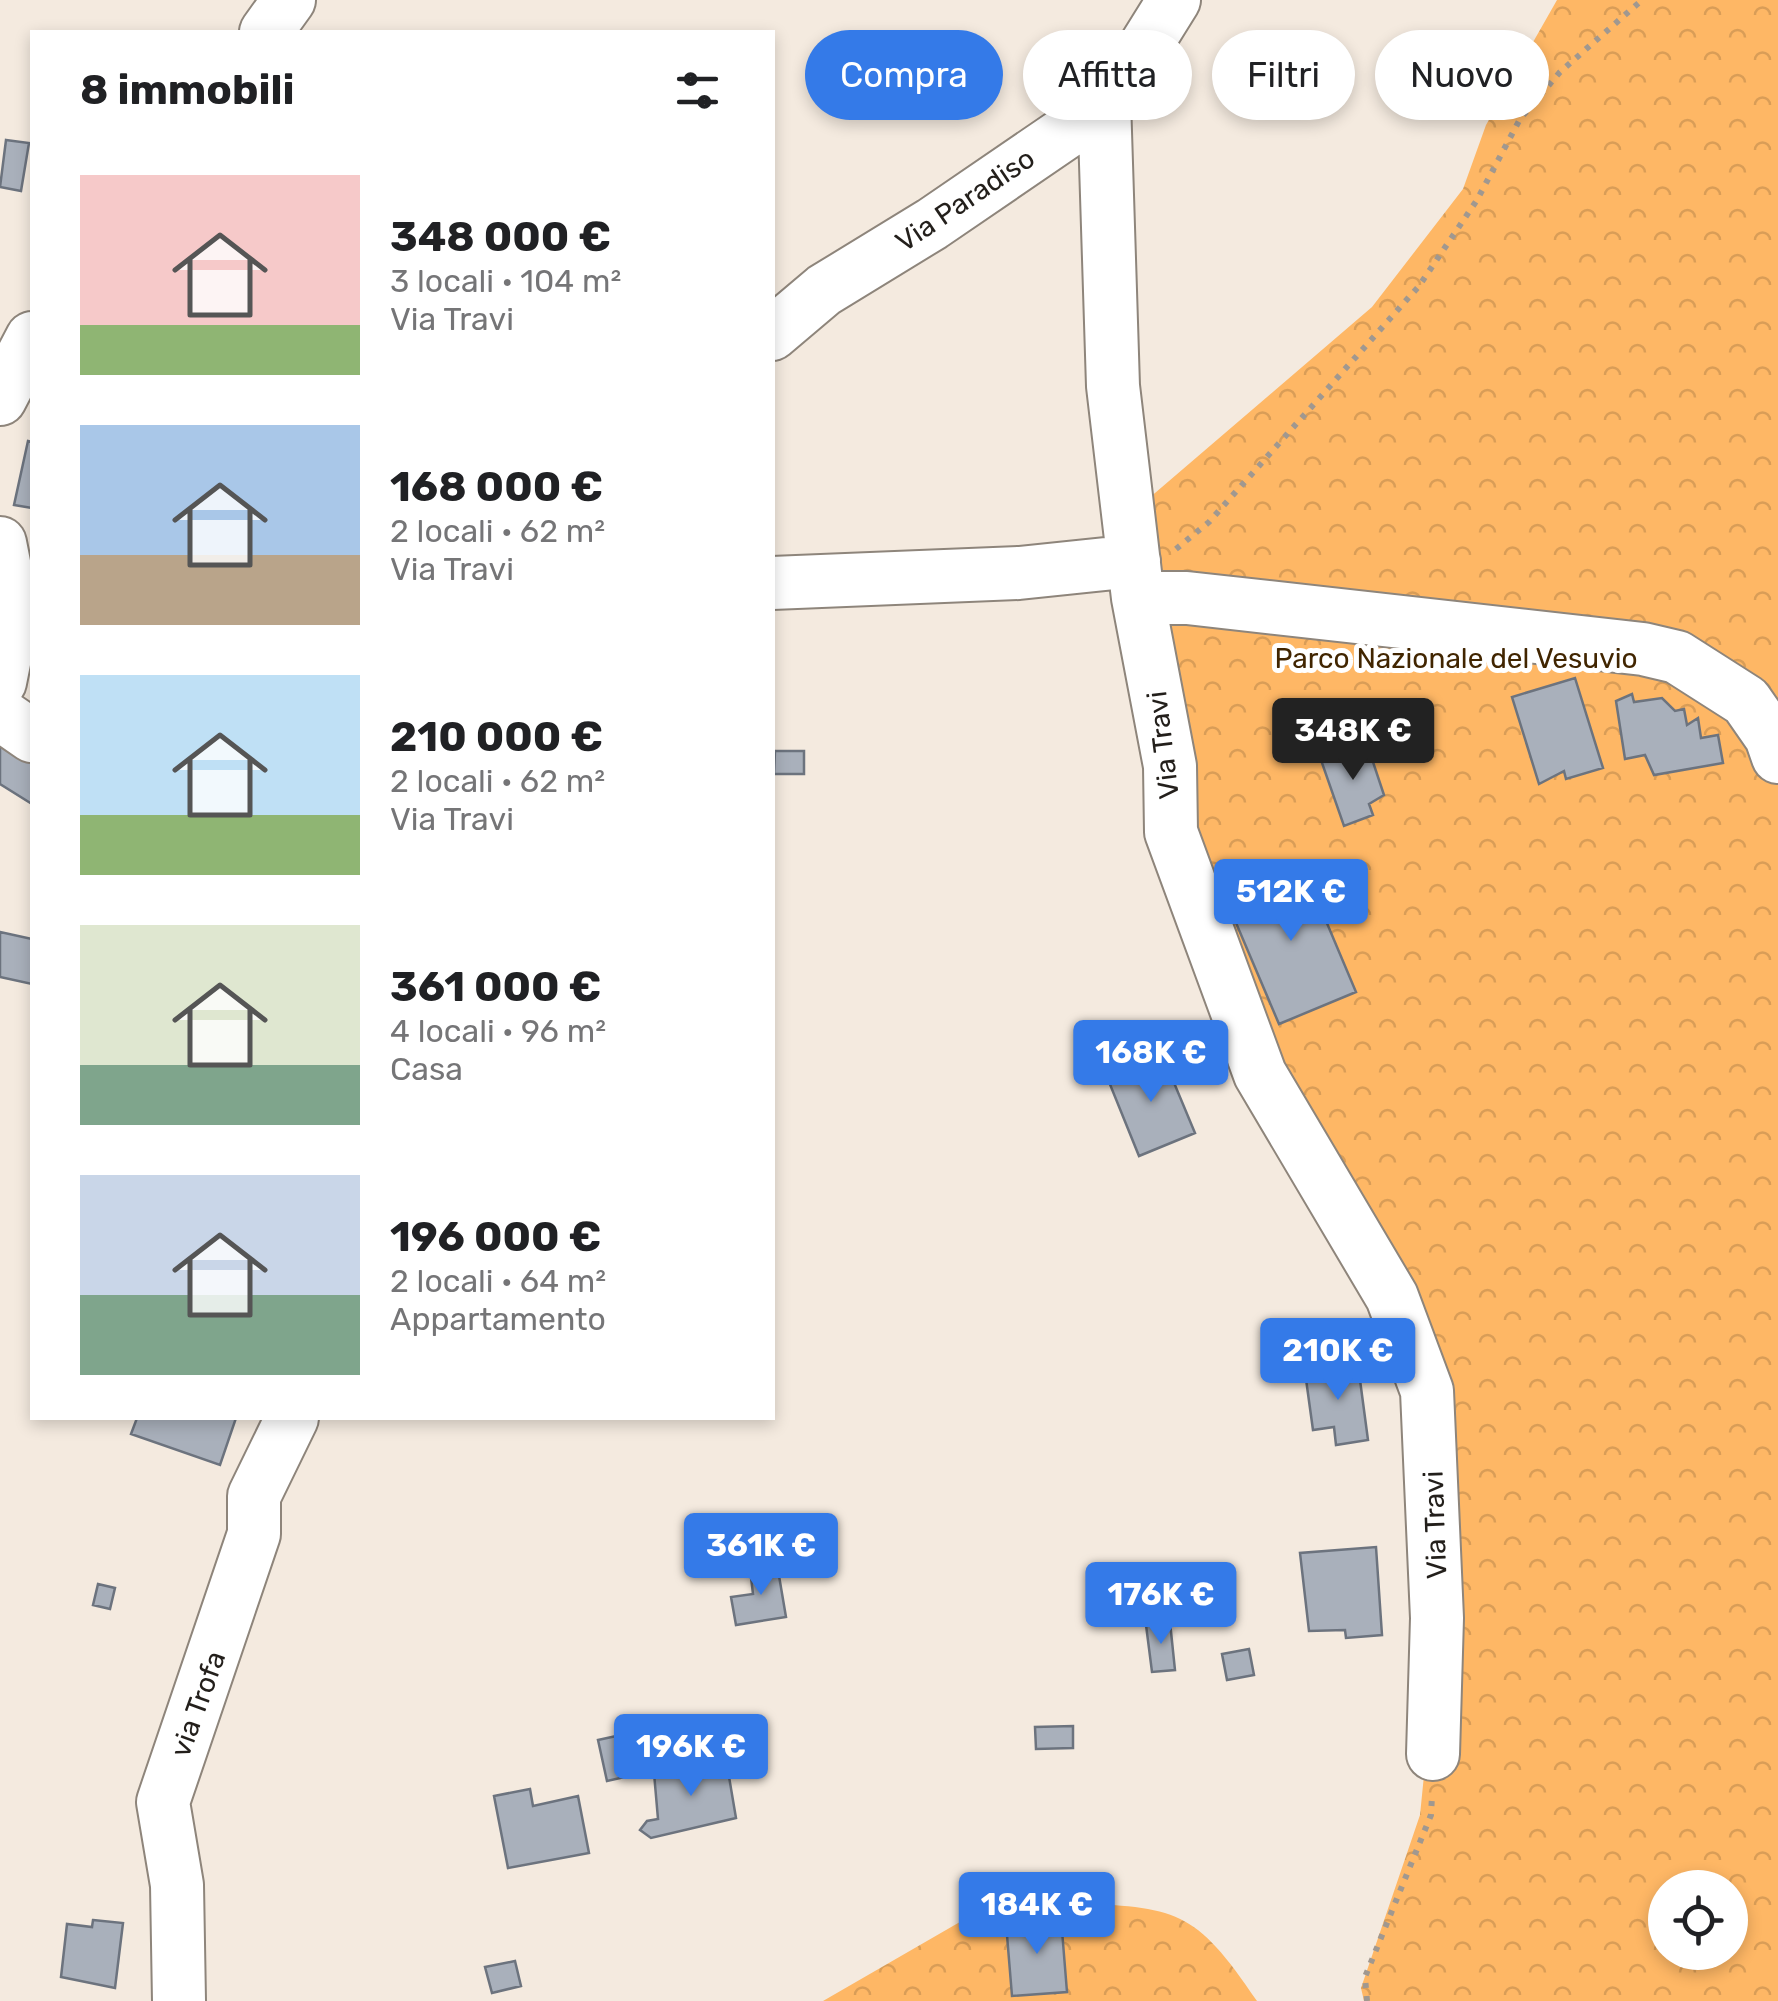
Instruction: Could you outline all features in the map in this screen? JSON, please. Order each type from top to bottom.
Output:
[{"type":"street","points":[[268,30],[290,0]]},
{"type":"street","name":"Via Paradiso","points":[[1155,30],[1174,0]]},
{"type":"street","name":"Via Paradiso","points":[[775,331],[824,290],[932,224],[1084,120]]},
{"type":"street","name":"Via Travi","points":[[1105,120],[1113,386],[1136,580],[1163,708],[1170,766],[1171,832],[1260,1074],[1392,1296],[1428,1391],[1437,1599],[1434,1754]]},
{"type":"street","points":[[0,398],[30,342]]},
{"type":"street","points":[[0,543],[14,613],[0,682]]},
{"type":"street","points":[[775,582],[1019,573],[1136,580],[1187,598],[1643,649],[1676,657],[1746,701],[1772,737],[1778,757]]},
{"type":"street","points":[[0,714],[30,735]]},
{"type":"street","name":"via Trofa","points":[[180,2001],[177,1885],[163,1802],[254,1534],[254,1496],[291,1420]]},
{"type":"path","points":[[1136,580],[1209,522],[1348,370],[1419,286],[1477,200],[1520,119],[1560,72],[1642,0]]},
{"type":"path","points":[[1367,2001],[1365,1977],[1432,1815],[1434,1754]]},
{"type":"green space","name":"Parco Nazionale del Vesuvio","points":[[1557,0],[1778,0],[1778,2001],[1364,2001],[1361,1988],[1420,1815],[1438,1636],[1422,1355],[1277,1126],[1166,895],[1152,763],[1106,535],[1372,307],[1463,189],[1489,120],[1549,120],[1549,30],[1540,30]]},
{"type":"green space","points":[[1069,1903],[1135,1907],[1180,1919],[1217,1947],[1257,2001],[823,2001],[972,1915]]},
{"type":"building","points":[[6,140],[29,143],[21,191],[0,187]]},
{"type":"building","points":[[28,441],[30,508],[14,505]]},
{"type":"building","points":[[1575,678],[1603,768],[1566,779],[1564,771],[1539,784],[1512,697]]},
{"type":"building","points":[[1632,694],[1634,702],[1662,698],[1675,711],[1684,709],[1687,725],[1698,718],[1701,738],[1718,735],[1723,763],[1654,775],[1645,755],[1625,759],[1616,701]]},
{"type":"building","points":[[0,733],[30,752],[30,803],[0,784]]},
{"type":"building","points":[[1367,744],[1384,795],[1369,804],[1373,815],[1344,826],[1321,760]]},
{"type":"building","points":[[775,751],[804,751],[804,774],[775,774]]},
{"type":"building","points":[[1302,864],[1356,992],[1279,1024],[1225,897]]},
{"type":"building","points":[[0,932],[30,939],[30,984],[0,977]]},
{"type":"building","points":[[1162,1054],[1195,1133],[1139,1156],[1107,1077]]},
{"type":"building","points":[[1358,1365],[1368,1440],[1336,1445],[1334,1427],[1313,1430],[1305,1372]]},
{"type":"building","points":[[136,1420],[235,1420],[220,1465],[131,1434]]},
{"type":"building","points":[[1376,1547],[1382,1635],[1346,1638],[1345,1630],[1309,1631],[1300,1553]]},
{"type":"building","points":[[777,1564],[786,1617],[736,1625],[731,1597],[753,1594],[750,1569]]},
{"type":"building","points":[[98,1584],[115,1588],[110,1609],[93,1605]]},
{"type":"building","points":[[1170,1622],[1175,1670],[1152,1672],[1146,1625]]},
{"type":"building","points":[[1249,1649],[1254,1675],[1227,1680],[1222,1654]]},
{"type":"building","points":[[1073,1726],[1073,1748],[1036,1749],[1035,1727]]},
{"type":"building","points":[[630,1733],[638,1774],[607,1781],[598,1740]]},
{"type":"building","points":[[726,1759],[736,1818],[651,1838],[640,1830],[647,1821],[658,1819],[654,1773]]},
{"type":"building","points":[[530,1789],[533,1806],[578,1796],[589,1853],[508,1868],[494,1796]]},
{"type":"building","points":[[1061,1918],[1067,1992],[1012,1996],[1006,1923]]},
{"type":"building","points":[[93,1920],[123,1923],[115,1988],[61,1977],[67,1924],[92,1927]]},
{"type":"building","points":[[515,1961],[521,1986],[492,1993],[485,1967]]}]
